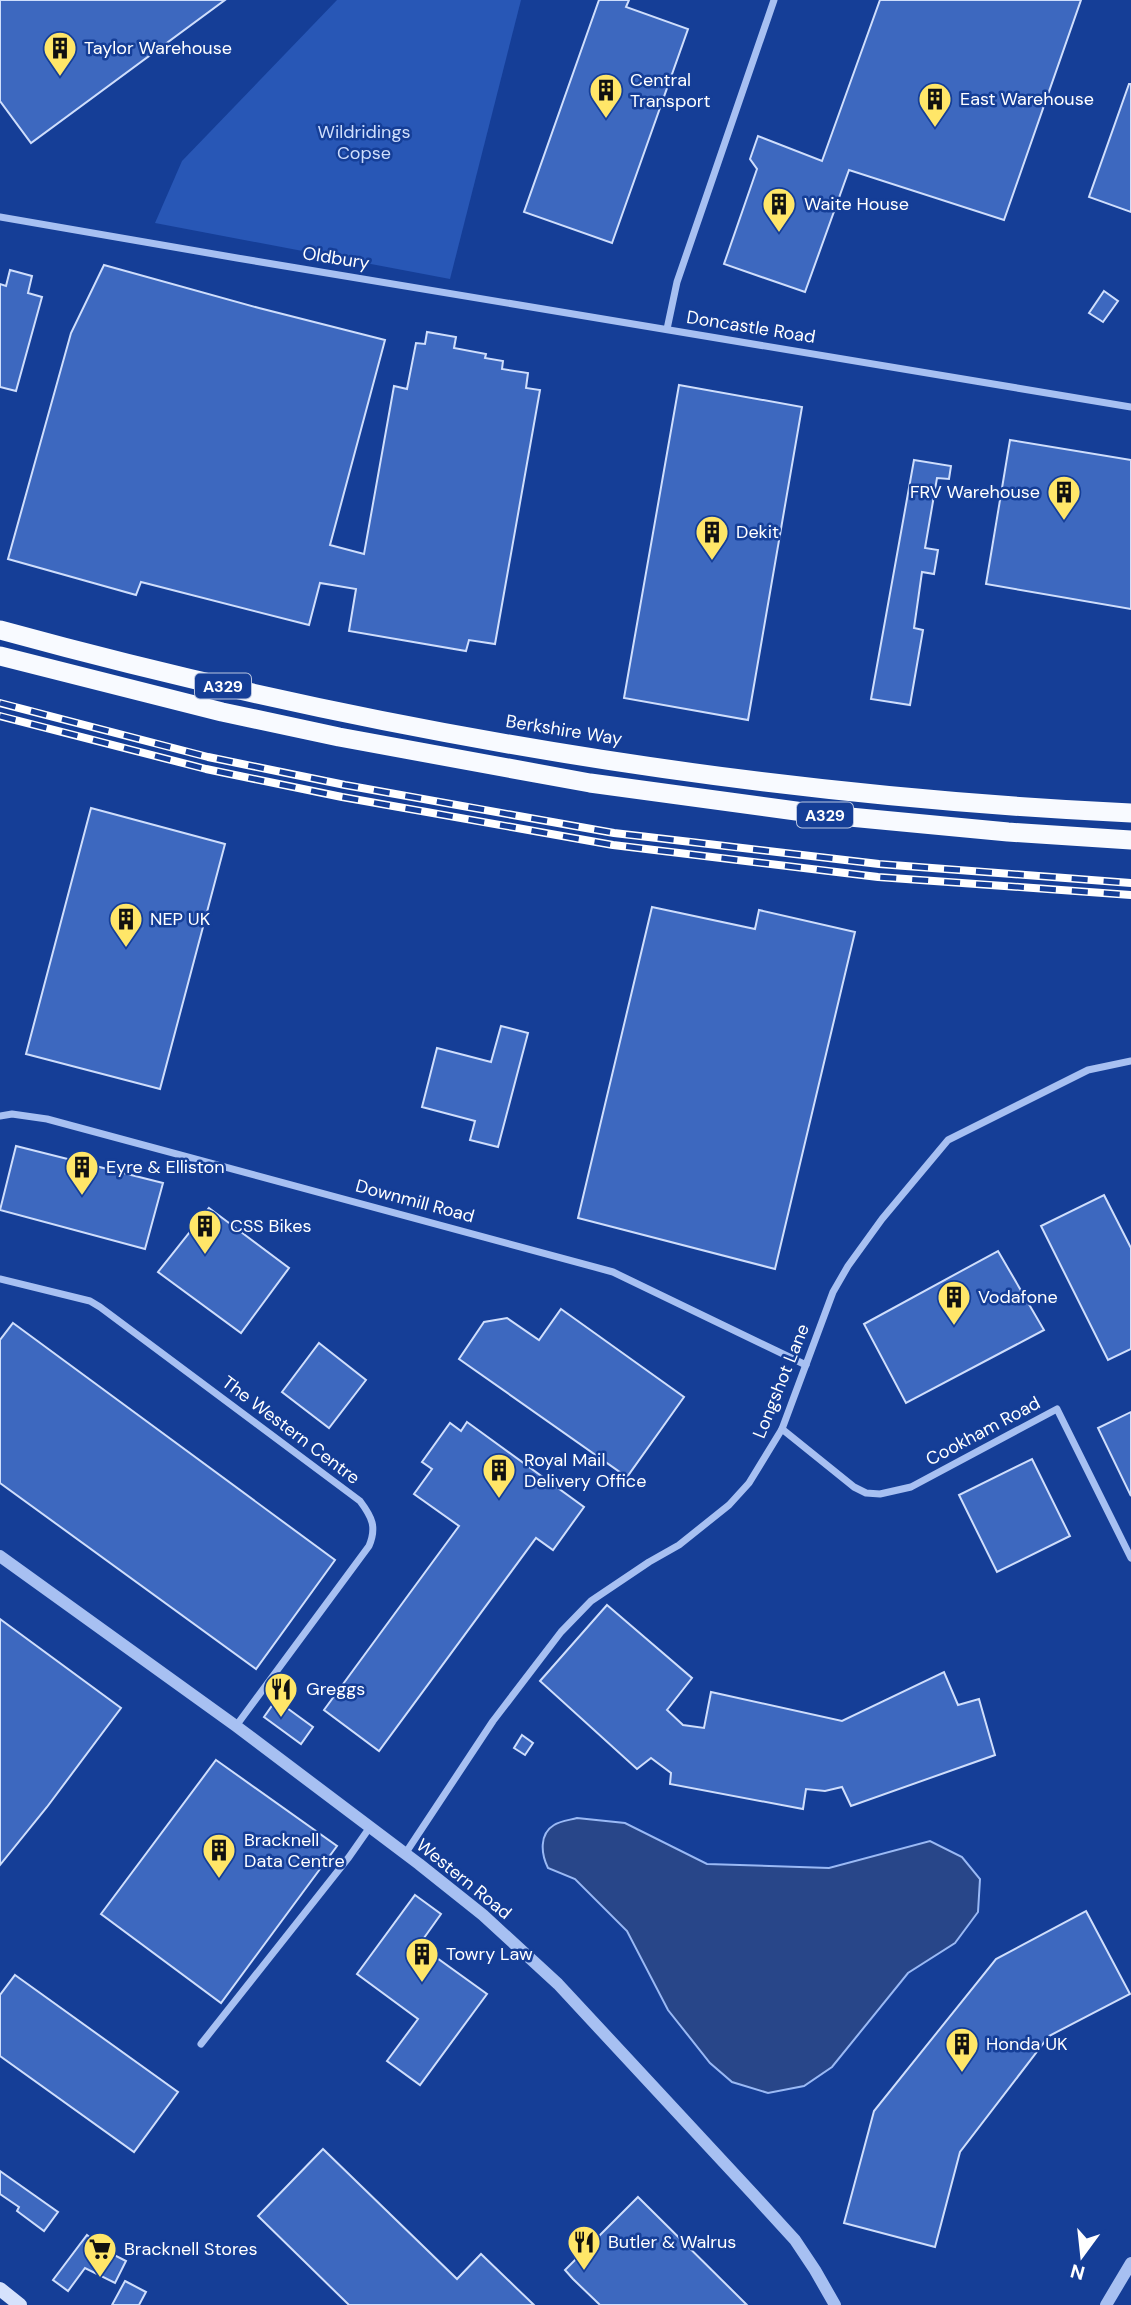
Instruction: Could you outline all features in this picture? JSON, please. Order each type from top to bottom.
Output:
[{"type":"highway","name":"Berkshire Way","points":[[0,630],[283,700],[526,746],[717,776],[807,786],[942,800],[1131,813]]},
{"type":"highway","name":"A329","points":[[0,656],[235,715],[590,783],[818,814],[1131,841]]},
{"type":"main road","points":[[0,2289],[20,2305]]},
{"type":"street","name":"Doncastle Road","points":[[774,0],[677,282],[667,329],[1131,407]]},
{"type":"street","name":"Oldbury","points":[[0,217],[667,329]]},
{"type":"street","name":"Longshot Lane","points":[[405,1854],[494,1721],[561,1632],[591,1601],[679,1545],[729,1506],[749,1483],[782,1429],[833,1292],[848,1266],[882,1219],[948,1140],[1088,1070],[1131,1061]]},
{"type":"street","name":"Downmill Road","points":[[0,1116],[12,1114],[47,1119],[613,1272],[806,1365]]},
{"type":"street","name":"The Western Centre","points":[[0,1279],[90,1301],[100,1307],[360,1501],[367,1510],[374,1533],[369,1546],[236,1726]]},
{"type":"street","name":"Cookham Road","points":[[782,1429],[854,1487],[866,1493],[880,1494],[920,1483],[1057,1409],[1131,1558]]},
{"type":"street","name":"Western Road","points":[[0,1556],[236,1726],[483,1915],[558,1984],[795,2240],[816,2270],[835,2305]]},
{"type":"street","points":[[201,2044],[370,1827]]},
{"type":"street","points":[[1106,2305],[1131,2263]]},
{"type":"green space","name":"Wildridings Copse","points":[[337,0],[521,0],[450,279],[155,223],[182,161]]},
{"type":"shaded area","points":[[577,1818],[625,1823],[707,1864],[829,1868],[930,1841],[962,1857],[980,1879],[978,1912],[955,1943],[908,1973],[832,2067],[804,2086],[768,2093],[732,2082],[710,2063],[668,2010],[627,1931],[575,1879],[548,1868],[543,1851],[546,1834],[556,1824]]},
{"type":"building","name":"Taylor Warehouse","points":[[0,0],[225,0],[31,143],[0,101]]},
{"type":"building","name":"Central Transport","points":[[599,0],[629,0],[626,7],[688,29],[612,243],[524,212]]},
{"type":"building","name":"East Warehouse","points":[[880,0],[1081,0],[1004,220],[849,170],[805,292],[724,264],[757,169],[750,159],[758,136],[822,161]]},
{"type":"building","points":[[1131,84],[1131,212],[1089,197]]},
{"type":"building","points":[[104,265],[385,340],[330,545],[364,554],[394,386],[407,389],[416,343],[425,344],[427,332],[456,337],[454,348],[486,354],[485,358],[503,361],[502,369],[528,373],[526,388],[540,390],[495,644],[469,640],[466,651],[349,631],[356,589],[320,583],[309,625],[141,582],[136,595],[8,559],[71,333]]},
{"type":"building","points":[[10,270],[32,276],[28,293],[42,297],[16,391],[0,387],[0,284],[6,286]]},
{"type":"building","points":[[1104,291],[1118,301],[1103,322],[1089,313]]},
{"type":"building","name":"Dekit","points":[[679,385],[802,407],[748,720],[624,698]]},
{"type":"building","name":"FRV Warehouse","points":[[1010,440],[1131,460],[1131,609],[986,584]]},
{"type":"building","points":[[914,460],[951,466],[949,479],[937,478],[925,548],[938,550],[934,574],[922,572],[914,628],[923,630],[910,705],[871,699]]},
{"type":"building","name":"NEP UK","points":[[91,808],[225,844],[160,1089],[26,1054]]},
{"type":"building","points":[[652,907],[755,929],[759,910],[855,932],[775,1269],[578,1218]]},
{"type":"building","points":[[501,1026],[528,1033],[498,1147],[470,1140],[475,1121],[422,1107],[437,1048],[491,1062]]},
{"type":"building","points":[[16,1146],[163,1183],[145,1249],[0,1210]]},
{"type":"building","points":[[1104,1195],[1131,1248],[1131,1349],[1108,1360],[1041,1226]]},
{"type":"building","points":[[209,1208],[289,1268],[241,1333],[158,1272]]},
{"type":"building","name":"Vodafone","points":[[998,1251],[1044,1330],[906,1403],[864,1324]]},
{"type":"building","points":[[561,1309],[684,1397],[627,1477],[459,1359],[484,1322],[507,1318],[539,1340]]},
{"type":"building","points":[[13,1323],[335,1560],[256,1669],[0,1483],[0,1340]]},
{"type":"building","points":[[319,1343],[366,1380],[329,1428],[282,1392]]},
{"type":"building","points":[[1131,1412],[1131,1496],[1098,1428]]},
{"type":"building","points":[[467,1422],[584,1507],[553,1550],[536,1538],[379,1751],[324,1710],[459,1526],[414,1494],[432,1469],[422,1462],[450,1423],[461,1431]]},
{"type":"building","points":[[1032,1459],[1070,1536],[997,1572],[959,1495]]},
{"type":"building","points":[[607,1605],[692,1678],[667,1710],[683,1725],[704,1728],[711,1692],[842,1721],[944,1672],[958,1705],[979,1699],[995,1755],[851,1806],[842,1787],[825,1791],[806,1789],[803,1809],[670,1784],[671,1773],[651,1758],[637,1769],[540,1681]]},
{"type":"building","points":[[0,1619],[121,1708],[0,1865]]},
{"type":"building","points":[[276,1700],[313,1727],[301,1744],[264,1717]]},
{"type":"building","points":[[522,1735],[533,1743],[525,1755],[514,1748]]},
{"type":"building","name":"Bracknell Data Centre","points":[[216,1760],[337,1846],[221,2003],[101,1914]]},
{"type":"building","name":"Towry Law","points":[[415,1895],[441,1914],[419,1945],[487,1994],[420,2085],[387,2061],[418,2019],[357,1974]]},
{"type":"building","name":"Honda UK","points":[[1086,1911],[1130,1994],[1049,2036],[960,2152],[935,2247],[844,2223],[874,2111],[996,1959]]},
{"type":"building","points":[[15,1975],[178,2092],[134,2152],[0,2056],[0,1995]]},
{"type":"building","points":[[323,2149],[457,2279],[481,2254],[534,2305],[349,2305],[258,2216]]},
{"type":"building","points":[[0,2171],[58,2212],[44,2231],[17,2211],[19,2207],[0,2194]]},
{"type":"building","points":[[638,2197],[747,2305],[600,2305],[573,2279],[565,2270]]},
{"type":"building","points":[[87,2235],[110,2253],[126,2261],[115,2283],[85,2268],[68,2291],[53,2280]]},
{"type":"building","points":[[125,2281],[146,2292],[139,2305],[112,2305]]},
{"type":"railway","points":[[0,703],[208,757],[345,785],[614,833],[879,864],[1131,883]]},
{"type":"railway","points":[[0,716],[206,769],[342,797],[613,845],[878,877],[1131,895]]},
{"type":"place","name":"Taylor Warehouse","points":[[60,78]]},
{"type":"place","name":"Central Transport","points":[[606,120]]},
{"type":"place","name":"East Warehouse","points":[[935,129]]},
{"type":"place","name":"Waite House","points":[[779,234]]},
{"type":"place","name":"FRV Warehouse","points":[[1064,522]]},
{"type":"place","name":"Dekit","points":[[712,562]]},
{"type":"place","name":"NEP UK","points":[[126,949]]},
{"type":"place","name":"Eyre & Elliston","points":[[82,1197]]},
{"type":"place","name":"CSS Bikes","points":[[205,1256]]},
{"type":"place","name":"Vodafone","points":[[954,1327]]},
{"type":"place","name":"Royal Mail Delivery Office","points":[[499,1500]]},
{"type":"place","name":"Greggs","points":[[281,1719]]},
{"type":"place","name":"Bracknell Data Centre","points":[[219,1880]]},
{"type":"place","name":"Towry Law","points":[[422,1984]]},
{"type":"place","name":"Honda UK","points":[[962,2074]]},
{"type":"place","name":"Butler & Walrus","points":[[584,2272]]},
{"type":"place","name":"Bracknell Stores","points":[[100,2279]]}]
